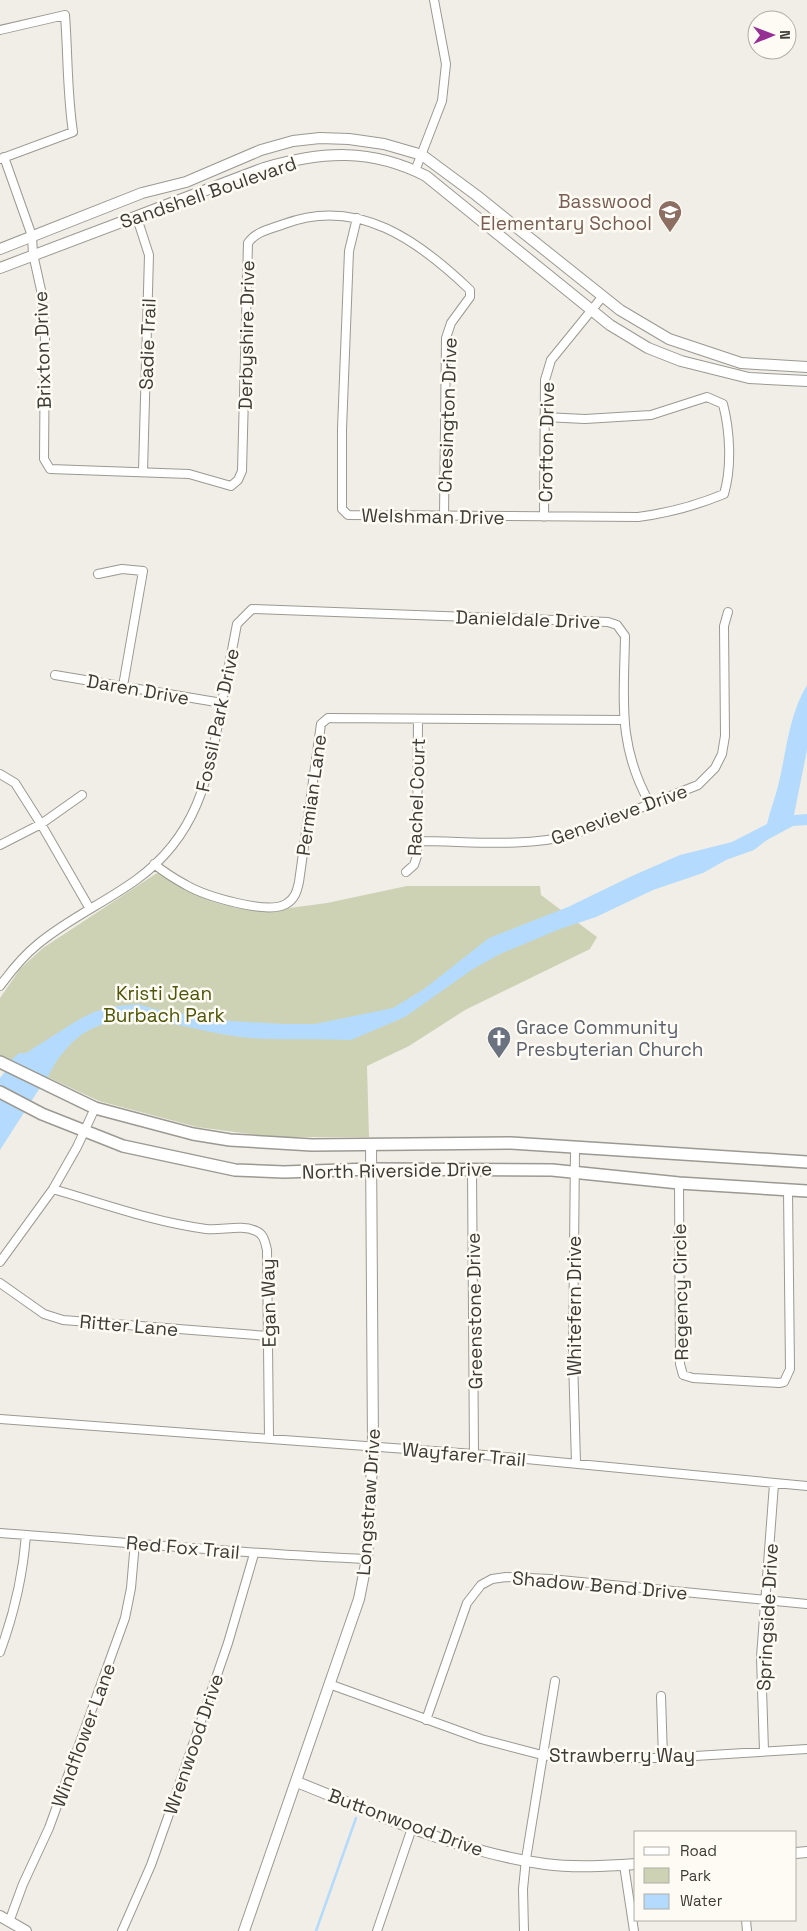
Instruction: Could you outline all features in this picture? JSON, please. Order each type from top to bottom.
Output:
[{"type":"main road","name":"North Riverside Drive","points":[[1,1063],[95,1108],[194,1134],[230,1140],[312,1144],[511,1143],[807,1162]]},
{"type":"main road","name":"North Riverside Drive","points":[[0,1092],[84,1133],[152,1154],[235,1170],[284,1172],[371,1169],[472,1169],[575,1172],[678,1183],[807,1191]]},
{"type":"street","points":[[415,171],[442,101],[446,64],[434,0]]},
{"type":"street","points":[[0,30],[65,15],[68,54],[68,104],[73,132],[2,158]]},
{"type":"street","name":"Sandshell Boulevard","points":[[0,249],[142,194],[186,182],[262,150],[293,141],[320,138],[349,139],[384,144],[422,155],[476,195],[620,310],[669,340],[740,362],[807,367]]},
{"type":"street","name":"Sandshell Boulevard","points":[[0,268],[33,254],[137,218],[211,187],[296,159],[328,154],[361,156],[392,162],[415,171],[454,198],[591,310],[648,348],[682,361],[749,378],[807,381]]},
{"type":"street","name":"Brixton Drive","points":[[2,158],[32,236],[33,254],[41,290],[45,333],[44,459],[46,465]]},
{"type":"street","name":"Derbyshire Drive","points":[[46,465],[50,469],[188,474],[231,486],[238,480],[242,470],[248,243],[253,236],[291,221],[332,215],[356,218],[387,227],[413,242],[446,266],[470,290]]},
{"type":"street","name":"Sadie Trail","points":[[137,218],[149,255],[143,472]]},
{"type":"street","name":"Welshman Drive","points":[[356,218],[349,261],[342,430],[342,509],[348,515],[638,517],[670,513],[698,505],[724,494],[728,479],[726,416],[723,404],[707,397],[651,416],[585,419],[544,417]]},
{"type":"street","name":"Chesington Drive","points":[[444,516],[446,338],[451,323],[470,297],[470,290]]},
{"type":"street","name":"Crofton Drive","points":[[544,517],[545,380],[551,360],[603,296]]},
{"type":"street","points":[[98,574],[122,569],[144,571],[123,686]]},
{"type":"street","name":"Fossil Park Drive","points":[[0,986],[17,963],[38,944],[138,878],[154,864],[181,834],[200,802],[214,753],[238,624],[252,609]]},
{"type":"street","name":"Danieldale Drive","points":[[252,609],[608,622],[617,625],[625,636],[624,720],[630,760],[636,780],[650,804]]},
{"type":"street","name":"Genevieve Drive","points":[[418,841],[544,841],[572,835],[698,785],[715,768],[722,754],[727,712],[724,626],[728,612]]},
{"type":"street","name":"Daren Drive","points":[[55,674],[222,704]]},
{"type":"street","name":"Permian Lane","points":[[154,864],[187,886],[214,896],[250,905],[285,905],[294,896],[299,882],[323,721],[328,718],[624,720]]},
{"type":"street","name":"Rachel Court","points":[[406,872],[416,861],[418,841],[418,719]]},
{"type":"street","points":[[0,774],[15,783],[90,909]]},
{"type":"street","points":[[0,845],[41,824],[82,795]]},
{"type":"street","points":[[0,1262],[53,1188],[84,1133],[95,1108]]},
{"type":"street","name":"Longstraw Drive","points":[[244,1931],[297,1782],[358,1599],[367,1560],[373,1446],[370,1144]]},
{"type":"street","name":"Whitefern Drive","points":[[575,1148],[573,1358],[576,1463]]},
{"type":"street","name":"Greenstone Drive","points":[[472,1169],[474,1454]]},
{"type":"street","name":"Regency Circle","points":[[678,1183],[680,1364],[683,1374],[692,1378],[779,1383],[784,1382],[788,1377],[790,1369],[788,1190]]},
{"type":"street","name":"Egan Way","points":[[53,1188],[158,1220],[207,1229],[249,1228],[258,1231],[264,1238],[267,1250],[269,1438]]},
{"type":"street","name":"Ritter Lane","points":[[0,1283],[44,1314],[62,1320],[268,1336]]},
{"type":"street","name":"Wayfarer Trail","points":[[0,1419],[474,1454],[807,1486]]},
{"type":"street","name":"Springside Drive","points":[[764,1751],[761,1657],[767,1600],[774,1484]]},
{"type":"street","name":"Red Fox Trail","points":[[0,1533],[135,1542],[254,1554],[367,1560]]},
{"type":"street","points":[[0,1652],[8,1632],[23,1572],[26,1535]]},
{"type":"street","name":"Windflower Lane","points":[[4,1919],[49,1828],[125,1618],[135,1542]]},
{"type":"street","name":"Wrenwood Drive","points":[[122,1931],[151,1865],[168,1817],[228,1643],[254,1554]]},
{"type":"street","name":"Shadow Bend Drive","points":[[426,1720],[466,1603],[480,1585],[492,1578],[550,1580],[807,1604]]},
{"type":"street","points":[[524,1931],[523,1889],[526,1859],[554,1681]]},
{"type":"street","name":"Strawberry Way","points":[[329,1684],[426,1720],[542,1755],[583,1758],[663,1758],[807,1749]]},
{"type":"street","points":[[661,1696],[663,1758]]},
{"type":"street","name":"Buttonwood Drive","points":[[297,1782],[464,1847],[543,1864],[573,1866],[634,1864]]},
{"type":"street","points":[[377,1931],[412,1828]]},
{"type":"street","points":[[624,1865],[634,1931]]},
{"type":"street","points":[[4,1919],[26,1931]]},
{"type":"green space","name":"Kristi Jean Burbach Park","points":[[157,873],[188,891],[213,902],[236,908],[267,911],[327,903],[407,886],[540,886],[541,895],[597,937],[590,949],[465,1010],[409,1046],[367,1066],[369,1137],[272,1137],[197,1127],[99,1101],[0,1055],[0,998],[20,969],[43,948]]},
{"type":"water","points":[[807,685],[807,750],[794,815],[807,814],[807,825],[793,826],[767,840],[754,850],[726,860],[703,873],[653,890],[596,917],[560,929],[500,954],[473,969],[405,1017],[351,1040],[240,1037],[149,1021],[126,1020],[105,1024],[85,1033],[67,1048],[57,1060],[46,1084],[43,1083],[0,1150],[0,1078],[8,1068],[5,1066],[19,1053],[26,1053],[94,1012],[111,1007],[138,1004],[155,1009],[230,1021],[315,1024],[393,1008],[424,989],[489,938],[568,907],[680,855],[732,842],[767,824],[778,787],[792,720]]},
{"type":"waterway","points":[[316,1931],[356,1818]]},
{"type":"place","name":"Basswood Elementary School","points":[[670,233]]},
{"type":"place","name":"Grace Community Presbyterian Church","points":[[499,1059]]}]
